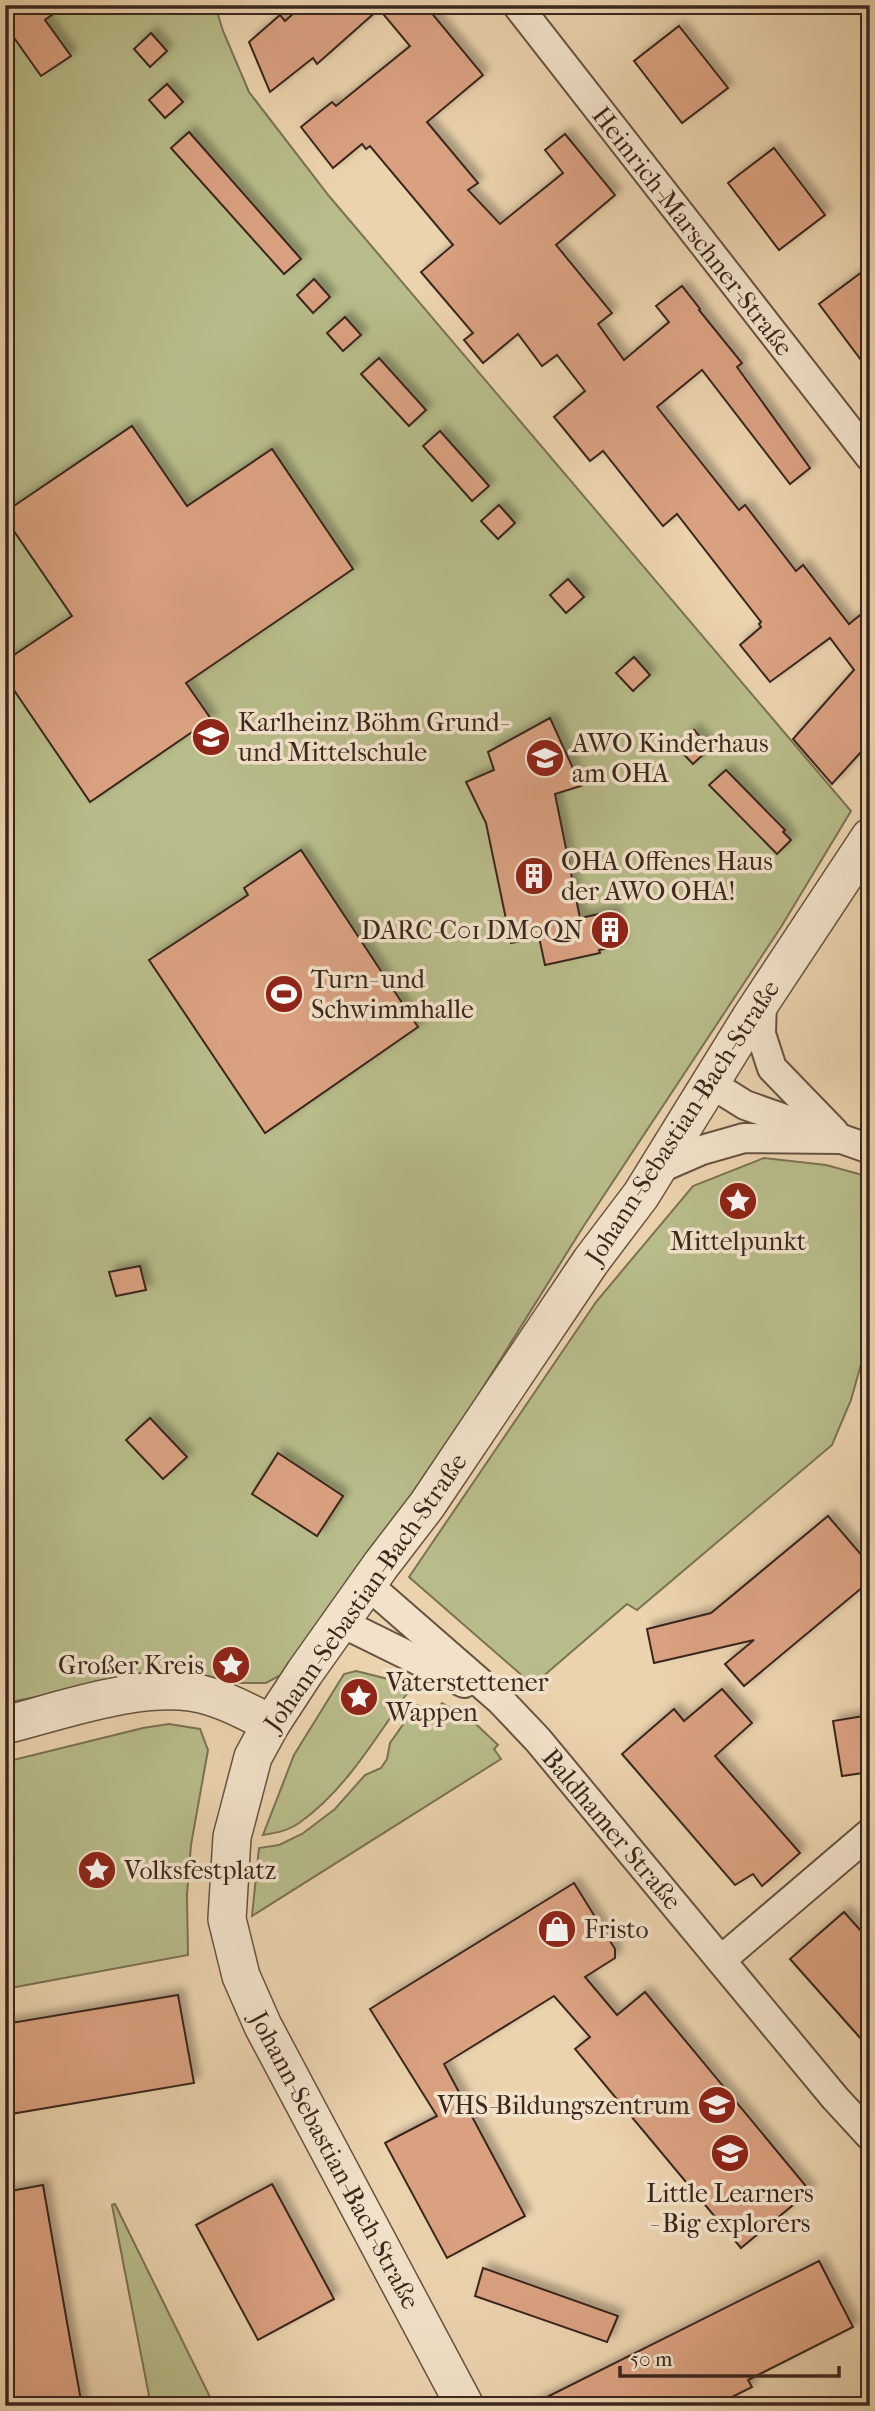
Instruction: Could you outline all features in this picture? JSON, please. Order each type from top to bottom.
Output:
[{"type":"street","name":"Heinrich-Marschner-Straße","points":[[517,5],[870,457]]},
{"type":"street","name":"Johann-Sebastian-Bach-Straße","points":[[465,2406],[263,2026],[241,1976],[227,1919],[232,1837],[253,1757],[271,1724],[367,1584],[427,1505],[591,1261],[656,1170],[762,999],[870,837]]},
{"type":"street","points":[[762,999],[761,1034],[772,1068],[841,1139]]},
{"type":"street","points":[[710,1083],[745,1105],[870,1149]]},
{"type":"street","points":[[656,1170],[702,1150],[744,1139],[841,1139]]},
{"type":"street","name":"Baldhamer Straße","points":[[367,1584],[501,1701],[538,1740],[835,2098],[870,2136]]},
{"type":"street","name":"Baldhamer Straße","points":[[340,1622],[501,1701]]},
{"type":"street","points":[[5,1725],[133,1693],[164,1689],[211,1696],[271,1724]]},
{"type":"street","points":[[721,1960],[870,1833]]},
{"type":"green space","points":[[5,5],[215,5],[249,92],[329,196],[851,811],[781,927],[583,1227],[399,1522],[292,1669],[266,1683],[230,1683],[191,1672],[156,1669],[113,1682],[5,1703]]},
{"type":"green space","points":[[764,1158],[826,1165],[870,1177],[870,1332],[851,1400],[832,1445],[637,1610],[627,1604],[533,1685],[409,1577],[596,1302],[693,1186]]},
{"type":"green space","points":[[356,1671],[392,1680],[408,1692],[359,1762],[316,1810],[295,1826],[263,1835],[294,1755],[344,1674]]},
{"type":"green space","points":[[442,1703],[476,1724],[498,1745],[494,1749],[501,1759],[252,1916],[259,1848],[279,1845],[302,1834],[335,1809],[365,1775],[381,1768],[387,1759],[390,1743],[417,1705],[434,1714]]},
{"type":"green space","name":"Volksfestplatz","points":[[169,1724],[200,1729],[208,1750],[191,1845],[187,1895],[188,1955],[5,1989],[5,1762]]},
{"type":"green space","points":[[115,2204],[213,2406],[151,2406],[112,2205]]},
{"type":"building","points":[[22,5],[65,5],[45,20],[71,56],[41,76],[5,25],[5,17]]},
{"type":"building","points":[[303,5],[425,5],[483,75],[427,122],[478,183],[468,190],[500,224],[563,173],[545,150],[565,134],[615,195],[556,245],[612,313],[598,324],[624,360],[669,322],[656,306],[682,286],[742,363],[737,367],[810,468],[790,484],[702,370],[657,407],[739,510],[745,505],[796,571],[803,565],[849,624],[870,607],[870,742],[832,784],[793,739],[854,670],[830,638],[770,682],[740,645],[761,627],[761,622],[677,514],[663,526],[603,451],[590,461],[554,417],[585,391],[557,355],[542,366],[518,334],[483,363],[464,340],[473,333],[421,272],[453,245],[370,146],[366,149],[362,144],[333,168],[301,127],[332,102],[336,106],[410,46],[379,9],[317,64],[313,58],[270,92],[249,42],[280,15],[285,21]]},
{"type":"building","points":[[679,26],[728,88],[682,123],[634,61]]},
{"type":"building","points":[[151,33],[167,51],[150,67],[134,49]]},
{"type":"building","points":[[167,84],[183,102],[165,118],[149,100]]},
{"type":"building","points":[[189,132],[301,259],[284,274],[171,148]]},
{"type":"building","points":[[774,148],[825,215],[779,250],[728,183]]},
{"type":"building","points":[[870,266],[870,372],[819,304]]},
{"type":"building","points":[[314,279],[330,297],[313,313],[297,295]]},
{"type":"building","points":[[345,317],[361,335],[343,351],[327,333]]},
{"type":"building","points":[[379,358],[426,410],[409,426],[361,374]]},
{"type":"building","name":"Karlheinz Böhm Grund- und Mittelschule","points":[[132,426],[187,506],[272,449],[353,569],[186,683],[211,719],[90,802],[5,677],[5,661],[72,616],[5,518],[5,512]]},
{"type":"building","points":[[440,431],[489,486],[472,501],[423,446]]},
{"type":"building","points":[[499,505],[515,523],[498,539],[481,521]]},
{"type":"building","points":[[568,579],[584,597],[566,613],[550,595]]},
{"type":"building","points":[[634,657],[650,675],[633,691],[616,673]]},
{"type":"building","name":"OHA Offenes Haus der AWO OHA!","points":[[550,718],[581,786],[555,794],[580,918],[614,911],[621,946],[545,965],[539,937],[511,943],[486,823],[466,782],[494,770],[488,752]]},
{"type":"building","points":[[694,730],[710,748],[693,764],[676,746]]},
{"type":"building","points":[[726,770],[785,830],[783,832],[791,840],[777,854],[709,785]]},
{"type":"building","name":"Turn- und Schwimmhalle","points":[[301,850],[418,1027],[265,1133],[149,960],[248,895],[244,888]]},
{"type":"building","points":[[140,1266],[146,1290],[116,1296],[109,1272]]},
{"type":"building","points":[[150,1418],[187,1457],[163,1479],[126,1440]]},
{"type":"building","points":[[278,1453],[343,1496],[317,1536],[252,1494]]},
{"type":"building","points":[[828,1516],[870,1565],[870,1581],[744,1686],[725,1664],[754,1640],[654,1663],[647,1629],[711,1613]]},
{"type":"building","points":[[722,1689],[752,1723],[715,1756],[800,1853],[762,1886],[753,1874],[735,1885],[622,1754],[674,1709],[684,1721]]},
{"type":"building","points":[[870,1715],[870,1772],[842,1776],[833,1721]]},
{"type":"building","points":[[574,1883],[615,1949],[615,1958],[585,1977],[617,2015],[645,1992],[810,2191],[741,2248],[575,2049],[590,2037],[554,1996],[444,2064],[525,2216],[447,2258],[385,2143],[437,2116],[370,2009]]},
{"type":"building","points":[[844,1912],[870,1941],[870,2049],[790,1959]]},
{"type":"building","points":[[178,1995],[194,2083],[5,2115],[5,2024]]},
{"type":"building","points":[[272,2184],[334,2299],[258,2340],[196,2225]]},
{"type":"building","points":[[43,2185],[82,2406],[5,2406],[5,2192]]},
{"type":"building","points":[[819,2261],[853,2327],[748,2380],[752,2387],[714,2406],[529,2406]]},
{"type":"building","points":[[483,2268],[618,2316],[607,2342],[475,2296]]},
{"type":"place","name":"Karlheinz Böhm Grund- und Mittelschule","points":[[211,737]]},
{"type":"place","name":"AWO Kinderhaus am OHA","points":[[545,758]]},
{"type":"place","name":"OHA Offenes Haus der AWO OHA!","points":[[534,876]]},
{"type":"place","name":"DARC-C01 DM0QN","points":[[610,930]]},
{"type":"place","name":"Turn- und Schwimmhalle","points":[[284,994]]},
{"type":"place","name":"Mittelpunkt","points":[[738,1201]]},
{"type":"place","name":"Großer Kreis","points":[[231,1665]]},
{"type":"place","name":"Vaterstettener Wappen","points":[[359,1697]]},
{"type":"place","name":"Volksfestplatz","points":[[97,1870]]},
{"type":"place","name":"Fristo","points":[[557,1929]]},
{"type":"place","name":"VHS-Bildungszentrum","points":[[717,2105]]},
{"type":"place","name":"Little Learners - Big explorers","points":[[730,2153]]}]
